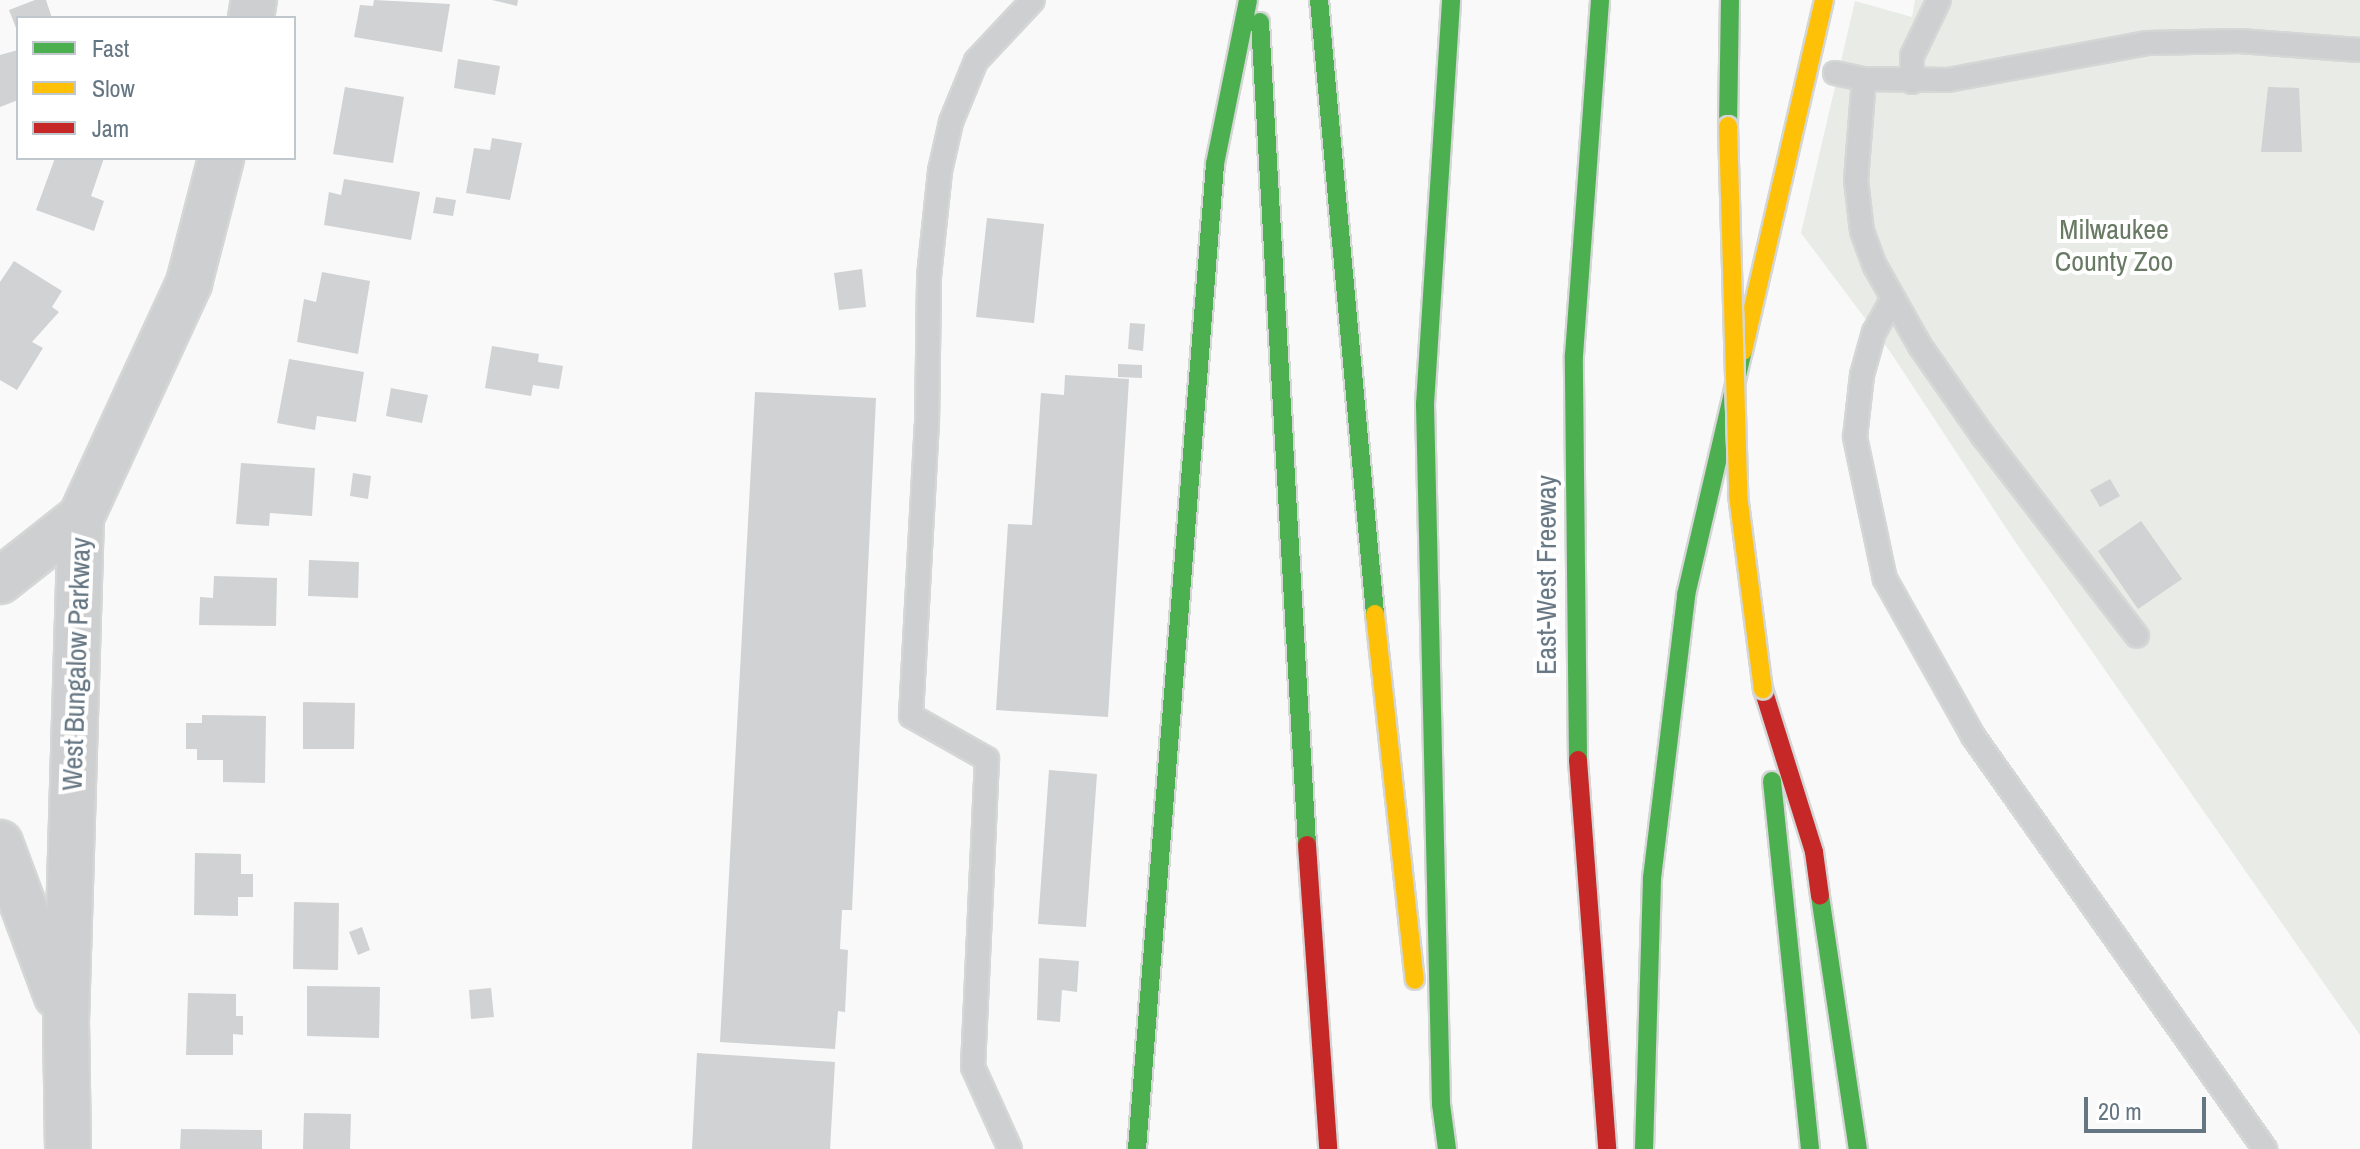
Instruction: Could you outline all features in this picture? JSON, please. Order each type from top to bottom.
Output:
[{"type":"highway","points":[[1137,1149],[1215,164],[1248,0]]},
{"type":"highway","points":[[1259,0],[1289,593],[1328,1149]]},
{"type":"highway","points":[[1319,0],[1394,823],[1410,956],[1441,1104],[1447,1149]]},
{"type":"highway","points":[[1441,1104],[1425,404],[1451,0]]},
{"type":"highway","name":"East-West Freeway","points":[[1600,0],[1574,355],[1573,597],[1580,839],[1607,1149]]},
{"type":"highway","points":[[1730,0],[1728,126],[1738,495],[1763,689],[1810,1149]]},
{"type":"highway","points":[[1644,1149],[1652,878],[1686,595],[1824,0]]},
{"type":"highway","points":[[1763,689],[1814,852],[1858,1149]]},
{"type":"street","name":"West Bungalow Parkway","points":[[68,1149],[66,1021],[81,517],[189,283],[220,160]]},
{"type":"street","points":[[0,581],[81,517]]},
{"type":"street","points":[[0,843],[66,1021]]},
{"type":"lane","points":[[1010,1149],[973,1067],[987,759],[911,716],[927,425],[928,299],[940,171],[951,122],[976,61],[1033,0]]},
{"type":"lane","points":[[1912,82],[1912,56],[1939,0]]},
{"type":"lane","points":[[1835,73],[1864,79],[1912,82],[1948,80],[2147,43],[2239,41],[2360,50]]},
{"type":"lane","points":[[1864,79],[1856,157],[1859,216],[1892,300],[1983,436],[2137,636]]},
{"type":"lane","points":[[1892,300],[1866,361],[1855,437],[1885,579],[1973,736],[2265,1149]]},
{"type":"green space","name":"Milwaukee County Zoo","points":[[1915,0],[2360,0],[2360,1035],[2012,537],[1891,353],[1801,233],[1855,1],[1912,17]]},
{"type":"building","points":[[35,0],[46,0],[51,16],[16,16],[16,28],[9,10]]},
{"type":"building","points":[[374,0],[450,4],[442,52],[354,37],[360,5],[373,6]]},
{"type":"building","points":[[492,0],[518,0],[517,6]]},
{"type":"building","points":[[16,51],[16,101],[0,107],[0,55]]},
{"type":"building","points":[[458,59],[500,66],[495,95],[454,88]]},
{"type":"building","points":[[345,87],[404,97],[393,163],[333,154]]},
{"type":"building","points":[[2268,87],[2299,88],[2302,152],[2261,152]]},
{"type":"building","points":[[492,138],[522,143],[510,200],[466,193],[474,148],[490,150]]},
{"type":"building","points":[[54,160],[103,160],[91,196],[104,201],[94,231],[36,210]]},
{"type":"building","points":[[344,179],[420,192],[411,240],[324,225],[329,192],[341,195]]},
{"type":"building","points":[[436,197],[456,200],[453,216],[433,213]]},
{"type":"building","points":[[987,218],[1044,224],[1034,323],[976,317]]},
{"type":"building","points":[[14,261],[62,291],[52,307],[59,312],[32,342],[43,348],[17,390],[0,380],[0,282]]},
{"type":"building","points":[[862,269],[866,307],[839,310],[834,273]]},
{"type":"building","points":[[322,272],[370,281],[358,354],[297,342],[304,299],[316,302]]},
{"type":"building","points":[[1130,323],[1145,324],[1143,351],[1128,349]]},
{"type":"building","points":[[492,346],[539,354],[538,362],[563,366],[559,389],[533,385],[531,396],[485,388]]},
{"type":"building","points":[[289,359],[364,372],[356,422],[317,416],[315,430],[277,423]]},
{"type":"building","points":[[1118,364],[1142,365],[1142,378],[1118,377]]},
{"type":"building","points":[[1065,375],[1129,379],[1108,717],[996,710],[1008,524],[1032,525],[1041,393],[1064,395]]},
{"type":"building","points":[[391,388],[428,395],[422,423],[386,416]]},
{"type":"building","points":[[755,392],[876,398],[852,910],[842,910],[840,949],[848,950],[845,1012],[838,1011],[835,1049],[720,1042]]},
{"type":"building","points":[[241,463],[315,468],[312,516],[270,513],[269,526],[236,524]]},
{"type":"building","points":[[353,473],[371,476],[368,499],[350,496]]},
{"type":"building","points":[[2110,479],[2120,496],[2100,507],[2090,490]]},
{"type":"building","points":[[2141,521],[2182,579],[2138,609],[2098,551]]},
{"type":"building","points":[[309,560],[359,562],[358,598],[308,596]]},
{"type":"building","points":[[214,576],[277,578],[276,626],[199,625],[200,597],[213,598]]},
{"type":"building","points":[[303,702],[355,703],[354,749],[303,749]]},
{"type":"building","points":[[202,715],[266,716],[265,783],[223,782],[223,760],[197,760],[197,749],[186,749],[186,723],[202,723]]},
{"type":"building","points":[[1049,770],[1097,774],[1086,927],[1038,924]]},
{"type":"building","points":[[195,853],[241,854],[241,874],[253,874],[253,897],[238,897],[238,916],[194,915]]},
{"type":"building","points":[[294,902],[339,903],[338,970],[293,969]]},
{"type":"building","points":[[362,927],[370,950],[358,955],[349,932]]},
{"type":"building","points":[[1039,958],[1079,961],[1077,992],[1062,990],[1060,1022],[1037,1020]]},
{"type":"building","points":[[307,986],[380,987],[379,1038],[307,1036]]},
{"type":"building","points":[[491,988],[494,1017],[471,1019],[469,990]]},
{"type":"building","points":[[188,993],[236,994],[236,1016],[243,1016],[243,1035],[233,1034],[233,1055],[186,1055]]},
{"type":"building","points":[[697,1053],[835,1062],[830,1149],[692,1149]]},
{"type":"building","points":[[304,1113],[351,1114],[350,1149],[303,1149]]},
{"type":"building","points":[[181,1129],[262,1130],[262,1149],[180,1149]]},
{"type":"traffic: fast","points":[[1137,1149],[1215,164],[1248,0]]},
{"type":"traffic: fast","points":[[1319,0],[1375,614]]},
{"type":"traffic: fast","points":[[1447,1149],[1441,1104],[1425,404],[1451,0]]},
{"type":"traffic: fast","points":[[1578,760],[1574,355],[1600,0]]},
{"type":"traffic: fast","points":[[1728,126],[1730,0]]},
{"type":"traffic: fast","points":[[1260,22],[1307,845]]},
{"type":"traffic: fast","points":[[1644,1149],[1652,878],[1686,595],[1743,351]]},
{"type":"traffic: fast","points":[[1772,781],[1810,1149]]},
{"type":"traffic: fast","points":[[1820,896],[1858,1149]]},
{"type":"traffic: slow","points":[[1743,351],[1824,0]]},
{"type":"traffic: slow","points":[[1728,126],[1738,495],[1763,689]]},
{"type":"traffic: slow","points":[[1375,614],[1415,980]]},
{"type":"traffic: jam","points":[[1763,689],[1814,852],[1820,896]]},
{"type":"traffic: jam","points":[[1578,760],[1607,1149]]},
{"type":"traffic: jam","points":[[1307,845],[1328,1149]]}]
